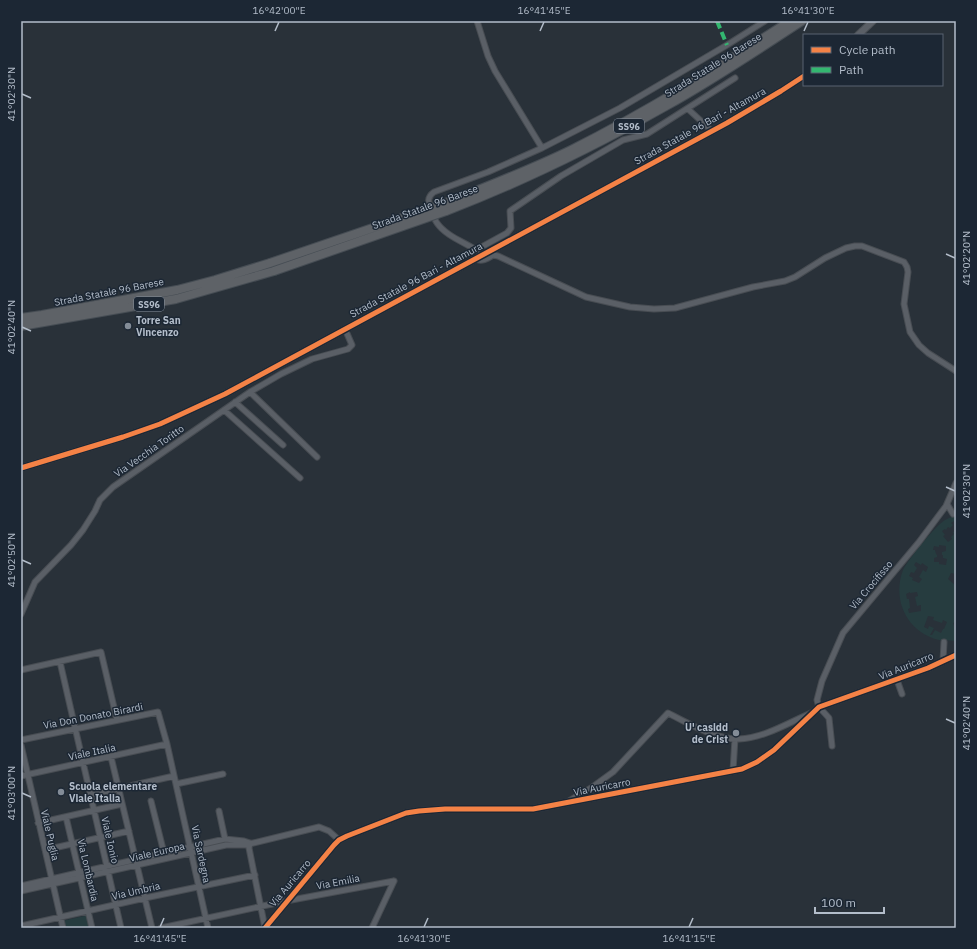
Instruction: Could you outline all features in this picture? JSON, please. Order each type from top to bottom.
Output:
[{"type":"highway","name":"Strada Statale 96 Barese","points":[[444,208],[577,147],[666,99],[790,21]]},
{"type":"highway","name":"Strada Statale 96 Barese","points":[[21,326],[176,300],[495,192],[551,166],[667,106],[802,21]]},
{"type":"highway","name":"Strada Statale 96 Barese","points":[[21,318],[177,290],[272,267]]},
{"type":"street","points":[[477,21],[488,56],[495,71],[542,148]]},
{"type":"street","points":[[765,21],[620,108],[542,148],[488,172],[430,194],[428,200],[436,222],[449,235],[465,242],[477,255],[485,260],[493,255],[498,256],[586,297],[630,307],[654,309],[675,308],[753,287],[785,281],[795,277],[825,258],[846,248],[862,246],[904,262],[908,272],[904,304],[910,332],[919,346],[956,371]]},
{"type":"street","points":[[859,34],[874,21]]},
{"type":"street","name":"Strada Statale 96 Bari - Altamura","points":[[21,468],[123,437],[160,424],[225,394],[477,255],[712,131],[803,77]]},
{"type":"street","points":[[477,255],[508,233],[511,228],[510,211],[561,176],[623,140],[648,134],[735,78]]},
{"type":"street","points":[[688,109],[712,131]]},
{"type":"street","name":"Via Vecchia Toritto","points":[[21,614],[28,594],[35,582],[71,545],[95,511],[100,500],[113,487],[250,392],[281,374],[312,359],[348,349],[352,345],[345,329]]},
{"type":"street","points":[[250,392],[317,457]]},
{"type":"street","points":[[235,402],[282,445]]},
{"type":"street","points":[[224,410],[300,478]]},
{"type":"street","name":"Via Crocifisso","points":[[819,707],[817,700],[822,681],[843,633],[919,542],[947,504],[956,483]]},
{"type":"street","points":[[947,504],[953,514]]},
{"type":"street","points":[[943,661],[944,642]]},
{"type":"street","points":[[21,670],[101,652],[117,720]]},
{"type":"street","name":"Via Auricarro","points":[[265,928],[286,901],[339,840],[406,813],[446,809],[533,809],[566,804],[742,769],[757,762],[774,750],[819,707],[897,680],[956,655]]},
{"type":"street","name":"Viale Ionio","points":[[60,662],[74,729],[121,928]]},
{"type":"street","points":[[897,680],[902,694]]},
{"type":"street","points":[[819,707],[829,718],[832,746]]},
{"type":"street","name":"Via Don Donato Birardi","points":[[21,740],[158,712],[167,744]]},
{"type":"street","points":[[566,804],[613,772],[668,713],[713,734],[738,739],[766,734],[814,712]]},
{"type":"street","points":[[732,771],[735,738]]},
{"type":"street","name":"Viale Italia","points":[[21,776],[167,744]]},
{"type":"street","name":"Via Sardegna","points":[[167,744],[208,928]]},
{"type":"street","name":"Viale Puglia","points":[[21,745],[63,928]]},
{"type":"street","points":[[112,757],[152,928]]},
{"type":"street","points":[[176,784],[223,774]]},
{"type":"street","points":[[90,796],[174,776]]},
{"type":"street","points":[[151,800],[164,853]]},
{"type":"street","points":[[38,823],[122,804]]},
{"type":"street","points":[[219,811],[225,839]]},
{"type":"street","name":"Via Lombardia","points":[[66,817],[92,928]]},
{"type":"street","name":"Viale Europa","points":[[21,886],[80,875],[108,872],[226,845],[245,845],[319,827],[329,831],[339,840]]},
{"type":"street","points":[[45,850],[129,831]]},
{"type":"street","name":"Viale Europa","points":[[80,875],[106,866],[225,839],[250,843]]},
{"type":"street","points":[[250,843],[249,848],[265,928]]},
{"type":"street","name":"Via Umbria","points":[[21,926],[115,904],[255,875]]},
{"type":"street","name":"Viale Europa","points":[[21,891],[52,881]]},
{"type":"street","name":"Via Emilia","points":[[161,928],[261,906],[394,881],[372,928]]},
{"type":"green space","points":[[956,515],[956,524],[954,521],[951,523],[953,525],[950,528],[948,527],[946,530],[945,529],[942,531],[945,535],[943,536],[948,542],[952,539],[951,537],[954,534],[953,532],[956,531],[956,574],[951,573],[948,579],[956,586],[956,622],[953,623],[956,630],[956,641],[943,641],[931,638],[912,624],[901,605],[899,594],[900,582],[903,570],[922,544],[941,523]],"holes":[[[939,545],[946,546],[946,551],[942,552],[943,558],[947,559],[946,565],[939,564],[939,562],[934,562],[934,558],[937,557],[935,550],[933,550],[934,546],[939,547]],[[916,562],[921,565],[922,563],[928,567],[926,572],[923,570],[919,577],[922,579],[919,583],[912,580],[913,578],[909,576],[911,572],[914,573],[917,568],[914,565]],[[910,592],[917,592],[918,596],[915,597],[917,606],[921,605],[921,611],[909,613],[909,599],[907,599],[906,594]],[[928,616],[934,617],[933,620],[942,623],[943,620],[947,622],[941,633],[935,630],[932,635],[930,635],[934,628],[929,626],[928,629],[924,627]]]},
{"type":"green space","points":[[89,915],[91,928],[63,928],[62,921]]},
{"type":"marked path","points":[[717,21],[727,45]]},
{"type":"cycle path","points":[[21,468],[123,437],[160,424],[225,394],[727,123],[803,77]]},
{"type":"cycle path","points":[[265,928],[334,845],[339,840],[347,836],[406,813],[445,809],[533,809],[742,769],[757,762],[774,750],[819,707],[928,668],[956,655]]},
{"type":"place","name":"Torre San Vincenzo","points":[[128,326]]},
{"type":"place","name":"U' casidd de Crist","points":[[736,733]]},
{"type":"place","name":"Scuola elementare Viale Italia","points":[[61,792]]}]
